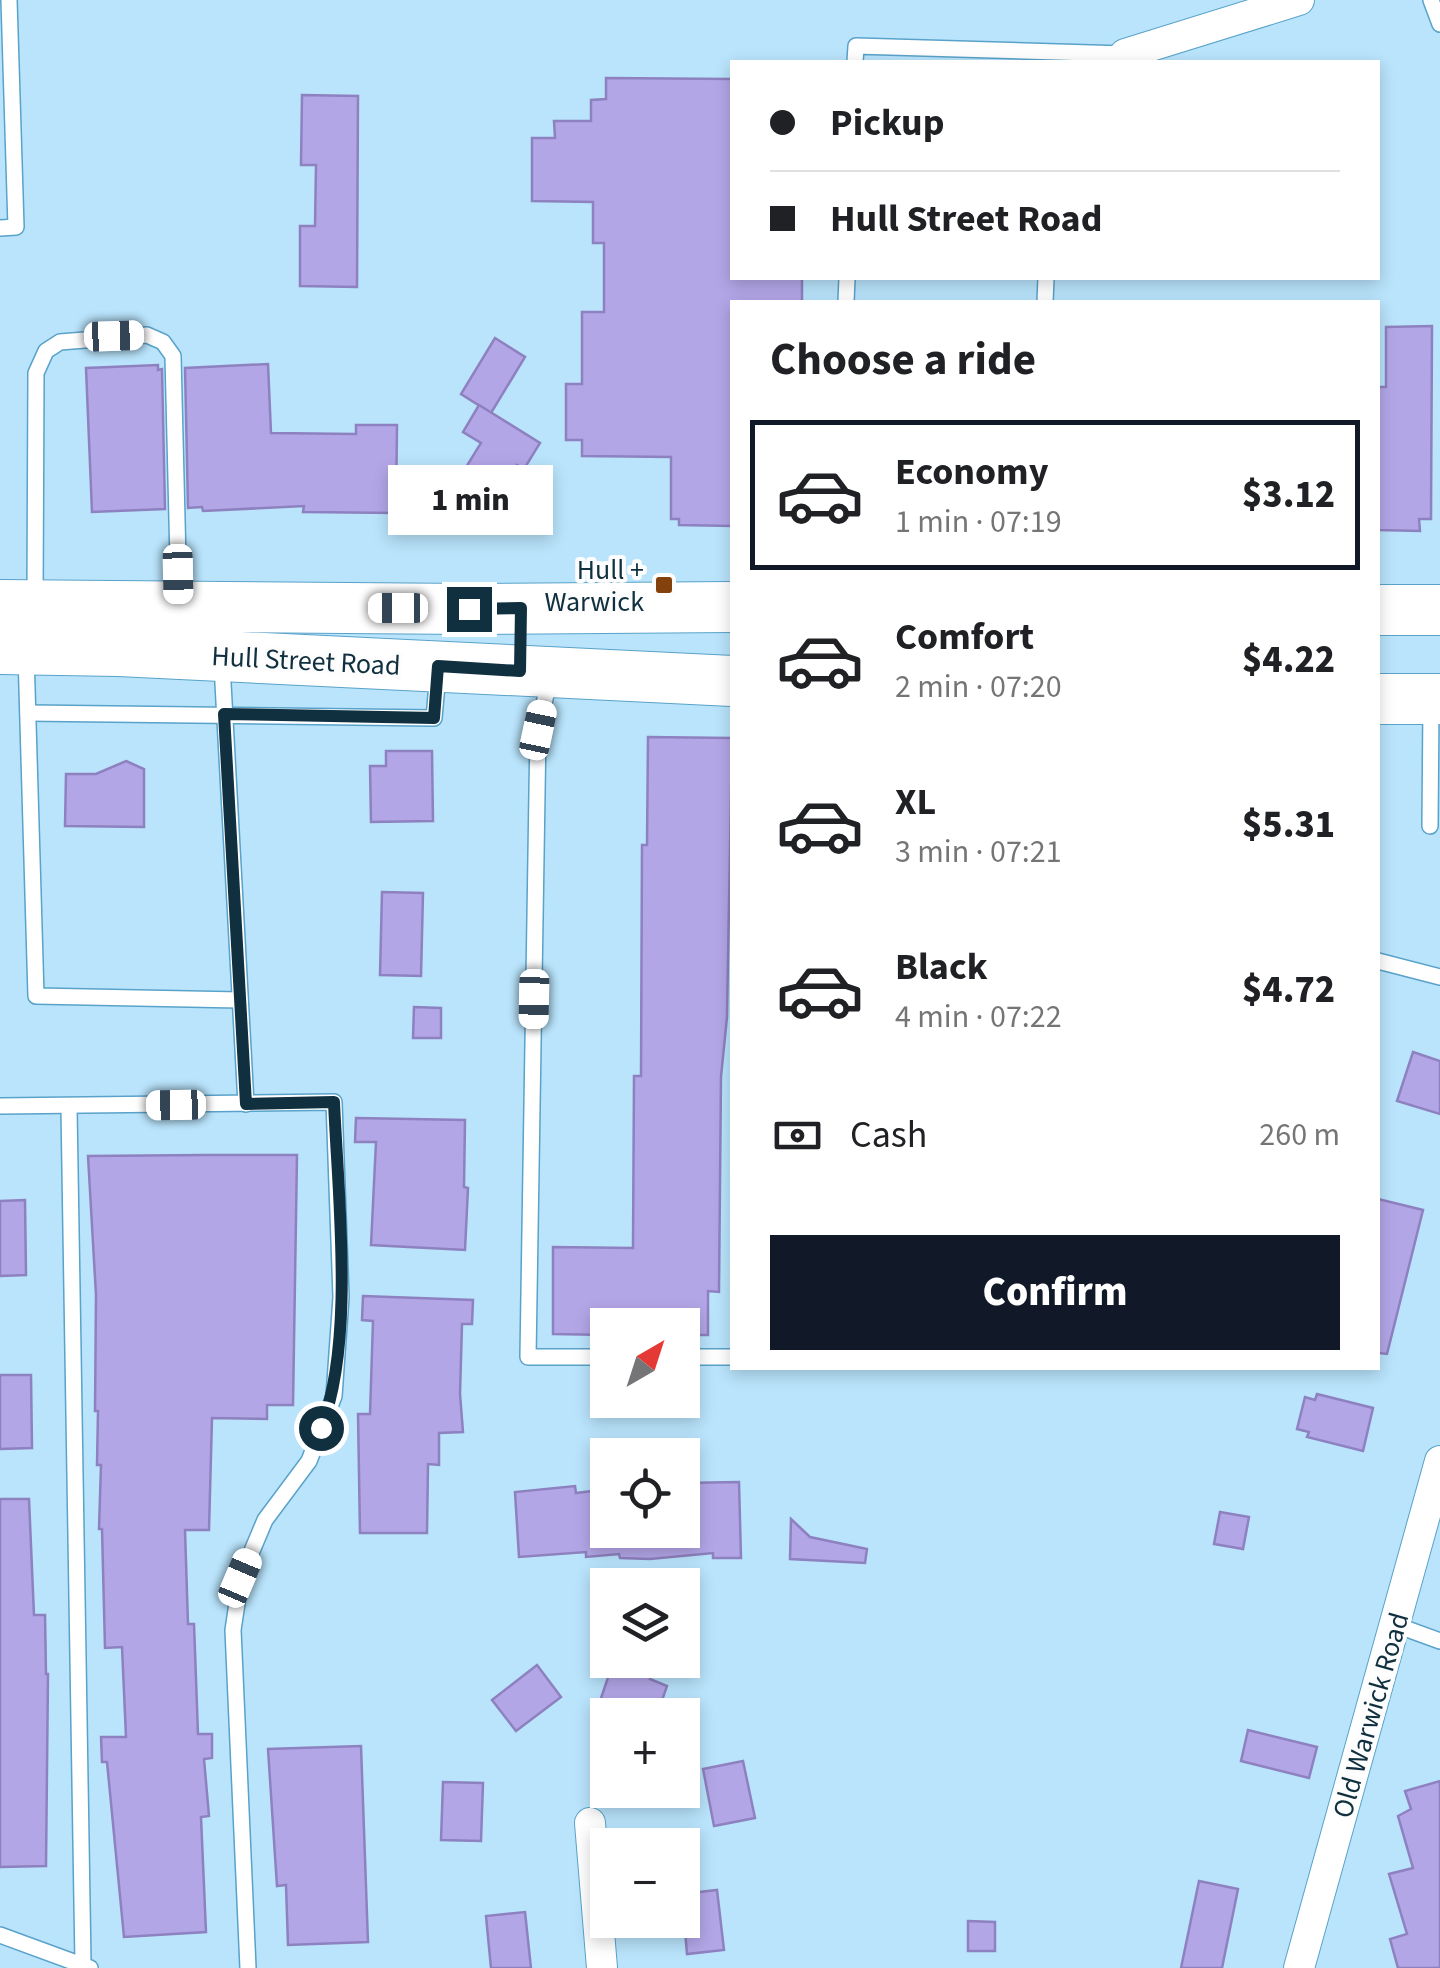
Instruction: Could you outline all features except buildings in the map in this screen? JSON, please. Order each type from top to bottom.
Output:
[{"type":"main road","name":"Hull Street Road","points":[[15,627],[212,626],[438,666],[730,607]]},
{"type":"main road","points":[[1380,610],[1440,610]]},
{"type":"main road","name":"Hull Street Road","points":[[15,627],[212,626],[527,646],[730,681]]},
{"type":"main road","points":[[1380,699],[1435,699]]},
{"type":"street","points":[[1125,54],[1298,0]]},
{"type":"street","name":"Old Warwick Road","points":[[1299,1968],[1440,1461]]},
{"type":"street","points":[[590,1824],[602,1968]]},
{"type":"lane","points":[[0,228],[16,227],[8,0]]},
{"type":"lane","points":[[1430,0],[1440,24]]},
{"type":"lane","points":[[855,60],[856,46],[1058,57],[1125,54]]},
{"type":"lane","points":[[240,1000],[36,996],[28,712],[15,627],[36,373],[46,351],[60,342],[147,335],[163,342],[173,356],[224,714],[246,1104]]},
{"type":"lane","points":[[527,646],[538,730],[528,1357],[590,1357]]},
{"type":"lane","points":[[28,712],[434,718],[438,666]]},
{"type":"lane","points":[[1430,826],[1435,699]]},
{"type":"lane","points":[[1380,963],[1440,978]]},
{"type":"lane","points":[[0,1106],[334,1102],[341,1297],[334,1396],[309,1461],[265,1520],[240,1578],[232,1630],[248,1968]]},
{"type":"lane","points":[[0,1935],[87,1966],[69,1108]]},
{"type":"lane","points":[[700,1357],[730,1357]]},
{"type":"lane","points":[[1396,1626],[1440,1641]]},
{"type":"place","name":"Hull + Warwick","points":[[664,585]]},
{"type":"route","points":[[321,1428],[334,1396],[341,1297],[334,1102],[246,1104],[224,714],[434,718],[438,666],[520,671],[521,608],[469,609]]}]
